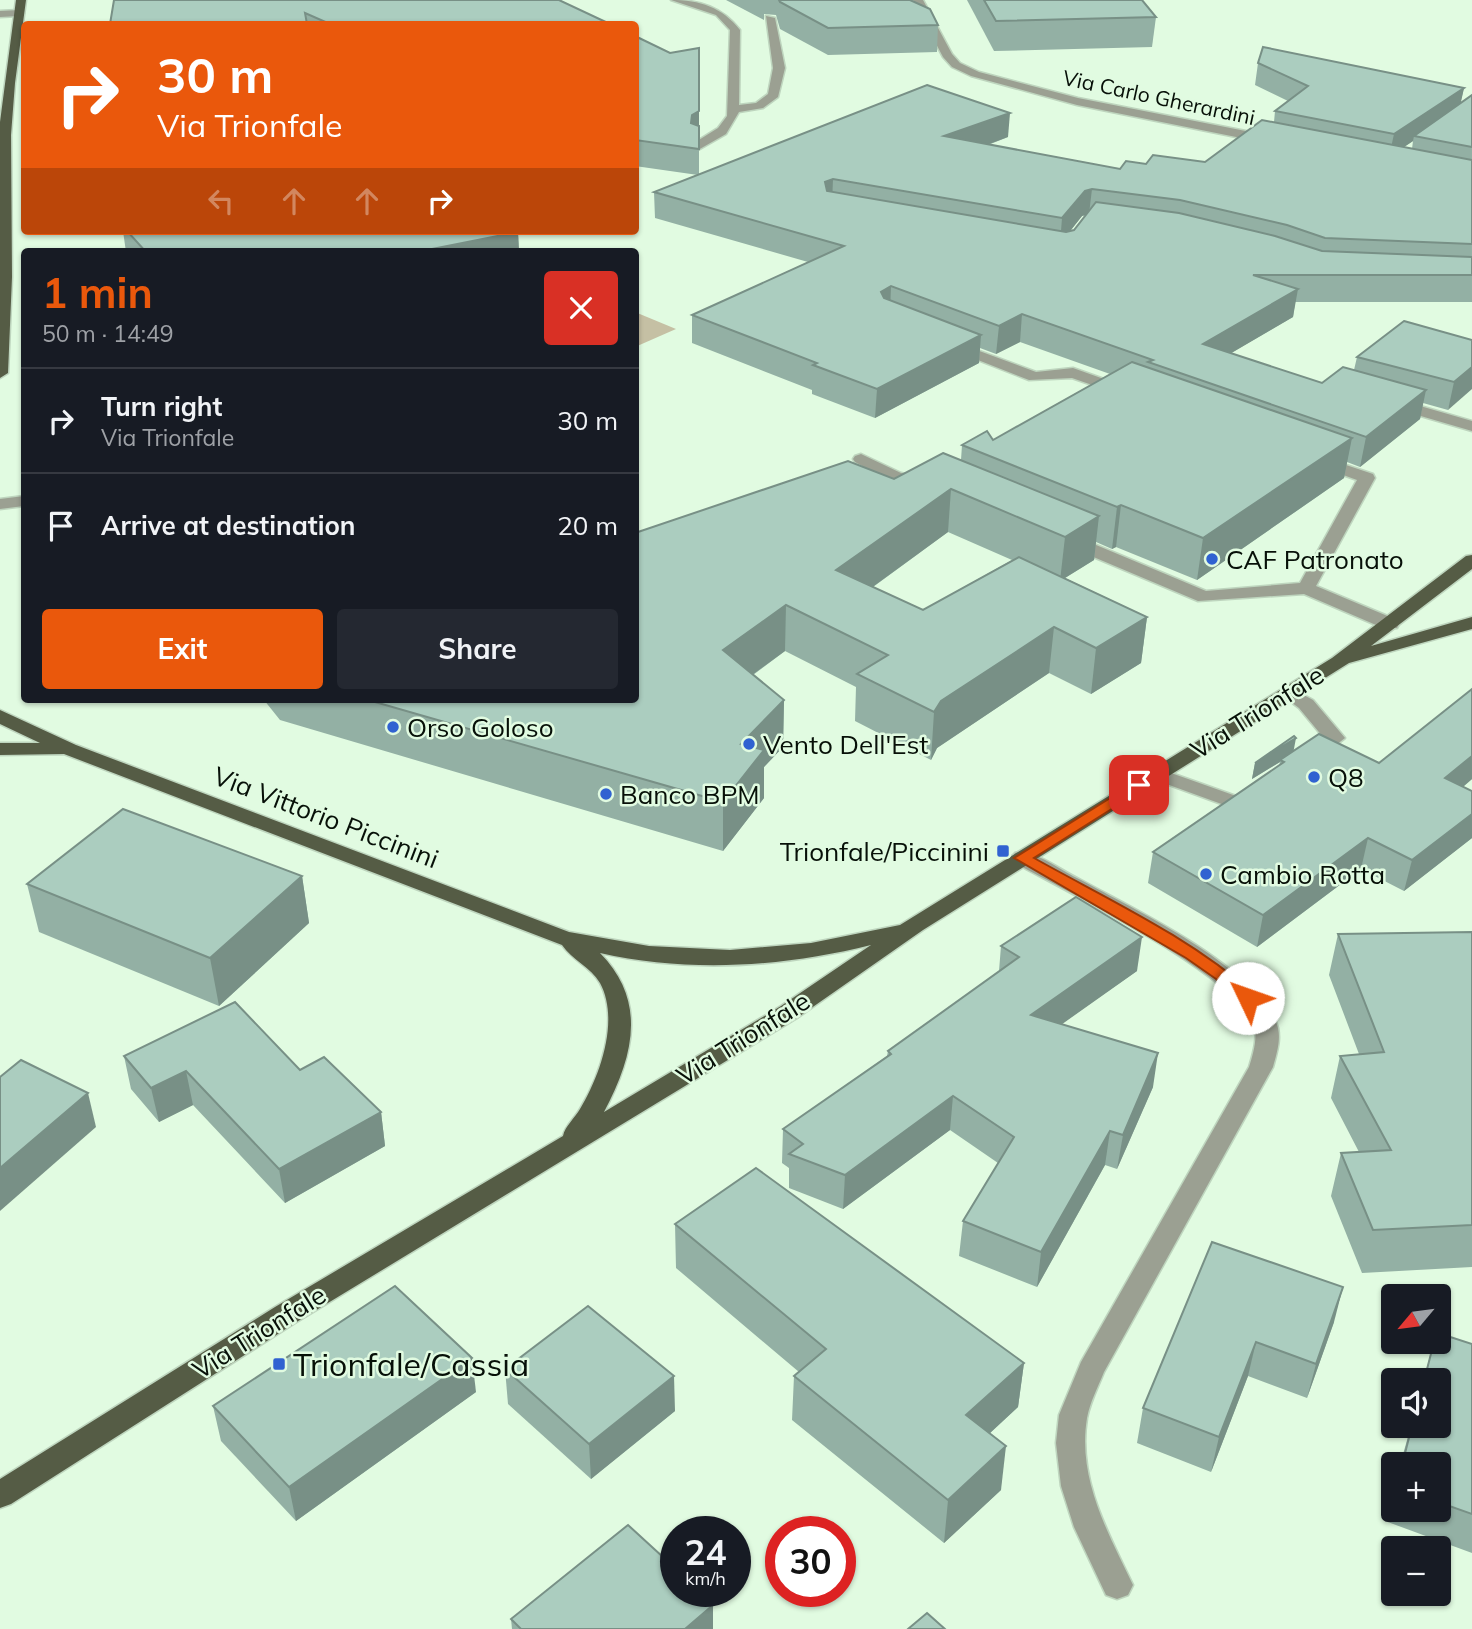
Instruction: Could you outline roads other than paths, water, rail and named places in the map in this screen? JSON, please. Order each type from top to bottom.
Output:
[{"type":"main road","points":[[0,373],[5,277],[4,84],[20,6]]},
{"type":"main road","name":"Via Trionfale","points":[[0,1495],[285,1315],[789,1012],[915,925],[1339,662],[1472,560]]},
{"type":"main road","points":[[1339,662],[1472,623]]},
{"type":"main road","name":"Via Vittorio Piccinini","points":[[0,716],[69,749],[564,938],[646,954],[720,959],[809,952],[915,925]]},
{"type":"main road","name":"Via Vittorio Piccinini","points":[[0,749],[69,749]]},
{"type":"main road","name":"Via Vittorio Piccinini","points":[[564,938],[588,955],[608,977],[621,1007],[619,1042],[598,1101],[585,1123],[564,1146]]},
{"type":"street","points":[[676,0],[719,13],[735,30],[734,109],[726,127],[698,146]]},
{"type":"street","name":"Via Carlo Gherardini","points":[[918,0],[947,55],[956,65],[975,74],[1077,101],[1282,142]]},
{"type":"street","points":[[0,14],[20,6]]},
{"type":"street","points":[[734,109],[760,106],[774,96],[779,68],[769,18]]},
{"type":"street","points":[[937,339],[1034,377],[1073,373],[1137,396]]},
{"type":"street","points":[[1383,401],[1472,425]]},
{"type":"street","points":[[1303,455],[1367,478],[1306,588]]},
{"type":"street","points":[[861,459],[896,477],[938,486]]},
{"type":"street","points":[[0,504],[21,501]]},
{"type":"street","points":[[1052,533],[1204,597],[1306,588],[1390,624]]},
{"type":"street","points":[[1289,693],[1306,704],[1335,738],[1292,767]]},
{"type":"street","points":[[1157,774],[1238,804],[1270,782]]},
{"type":"street","points":[[1023,858],[1192,954],[1222,975],[1248,998],[1264,1020],[1268,1040],[1256,1077],[1091,1370],[1072,1420],[1074,1480],[1087,1527],[1117,1585]]},
{"type":"place","name":"CAF Patronato","points":[[1212,559]]},
{"type":"place","name":"Orso Goloso","points":[[393,727]]},
{"type":"place","name":"Vento Dell'Est","points":[[749,744]]},
{"type":"place","name":"Q8","points":[[1314,777]]},
{"type":"place","name":"Banco BPM","points":[[606,794]]},
{"type":"place","name":"Trionfale/Piccinini","points":[[1003,851]]},
{"type":"place","name":"Cambio Rotta","points":[[1206,874]]},
{"type":"place","name":"Trionfale/Cassia","points":[[279,1364]]}]
